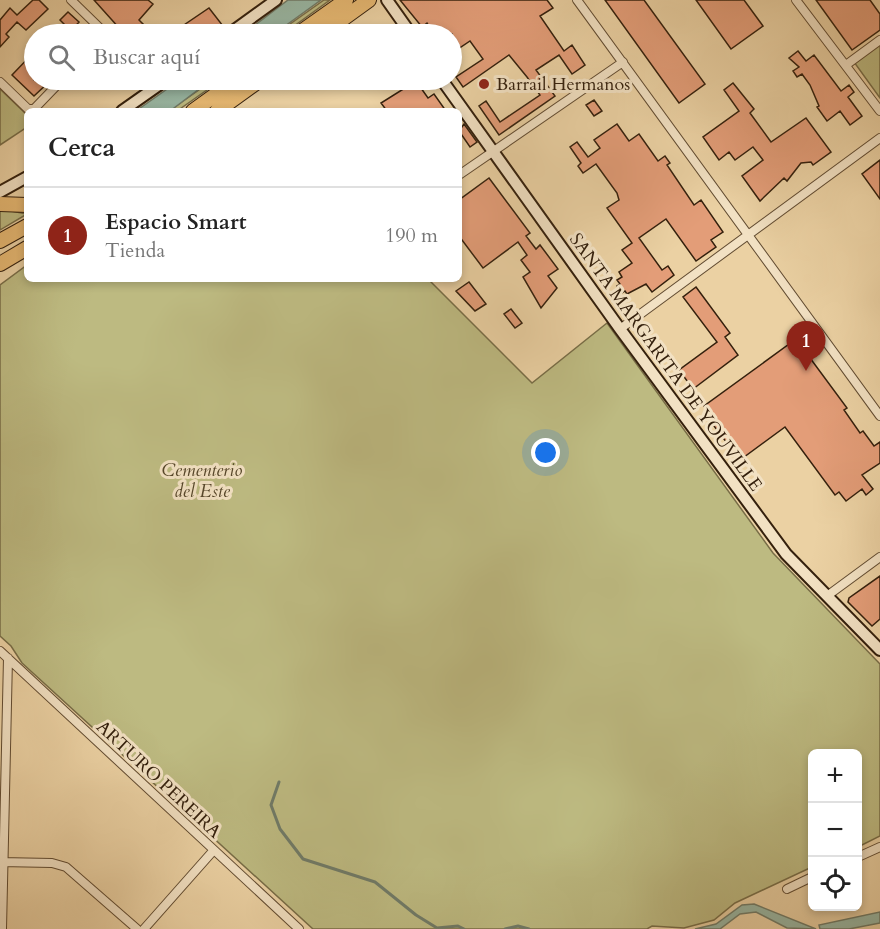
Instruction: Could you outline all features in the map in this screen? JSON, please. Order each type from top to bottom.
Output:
[{"type":"highway","points":[[312,24],[346,0]]},
{"type":"highway","points":[[336,24],[369,0]]},
{"type":"highway","points":[[197,108],[222,90]]},
{"type":"highway","points":[[221,108],[246,90]]},
{"type":"highway","points":[[0,204],[24,205]]},
{"type":"highway","points":[[0,241],[24,228]]},
{"type":"highway","points":[[0,254],[24,241]]},
{"type":"highway","points":[[0,264],[24,250]]},
{"type":"street","points":[[71,0],[95,24]]},
{"type":"street","points":[[242,24],[276,0]]},
{"type":"street","points":[[387,0],[404,24]]},
{"type":"street","points":[[577,0],[880,416]]},
{"type":"street","points":[[796,0],[880,111]]},
{"type":"street","points":[[846,65],[880,40]]},
{"type":"street","points":[[462,173],[623,62]]},
{"type":"street","points":[[0,81],[27,108]]},
{"type":"street","points":[[35,108],[52,90]]},
{"type":"street","points":[[125,108],[144,90]]},
{"type":"street","name":"SANTA MARGARITA DE YOUVILLE","points":[[449,90],[462,108]]},
{"type":"street","name":"SANTA MARGARITA DE YOUVILLE","points":[[462,109],[620,329],[786,554],[880,650]]},
{"type":"street","points":[[620,329],[880,138]]},
{"type":"street","points":[[0,192],[24,179]]},
{"type":"street","points":[[826,596],[880,557]]},
{"type":"street","name":"ARTURO PEREIRA","points":[[0,651],[298,929]]},
{"type":"street","points":[[2,929],[8,658]]},
{"type":"street","points":[[862,855],[880,847]]},
{"type":"street","points":[[144,929],[213,851]]},
{"type":"street","points":[[2,862],[66,867],[137,929]]},
{"type":"street","points":[[787,889],[808,879]]},
{"type":"green space","points":[[324,0],[330,0],[297,24],[290,24]]},
{"type":"green space","points":[[880,44],[880,98],[854,62]]},
{"type":"green space","points":[[0,89],[24,112],[24,129],[0,145]]},
{"type":"green space","points":[[199,90],[207,90],[181,108],[173,108]]},
{"type":"green space","points":[[0,209],[24,213],[24,216],[0,230]]},
{"type":"green space","name":"Cementerio del Este","points":[[24,267],[24,282],[431,282],[532,383],[607,323],[773,553],[880,664],[880,836],[862,845],[862,749],[808,749],[808,869],[735,903],[714,920],[684,928],[652,926],[647,929],[313,929],[22,663],[11,646],[0,636],[0,285]]},
{"type":"shaded area","points":[[288,0],[321,0],[288,24],[256,24]]},
{"type":"shaded area","points":[[166,90],[198,90],[174,108],[140,108]]},
{"type":"shaded area","points":[[754,904],[816,929],[787,928],[756,912],[740,914],[720,929],[695,929],[716,924],[742,905]]},
{"type":"shaded area","points":[[880,912],[880,923],[849,929],[820,929],[819,925]]},
{"type":"building","points":[[33,0],[39,0],[48,9],[32,24],[24,24],[24,28],[17,22],[6,34],[9,37],[0,47],[0,20],[10,8],[17,15]]},
{"type":"building","points":[[94,0],[148,0],[153,4],[139,20],[143,24],[116,24]]},
{"type":"building","points":[[400,0],[547,0],[553,8],[540,16],[564,51],[572,45],[585,65],[572,74],[559,55],[536,70],[555,96],[499,135],[479,106],[486,101],[500,122],[540,95],[509,55],[463,87],[462,73],[483,59],[470,41],[462,46],[462,24],[420,24]]},
{"type":"building","points":[[605,0],[644,0],[705,84],[679,103]]},
{"type":"building","points":[[696,0],[744,0],[763,26],[731,49]]},
{"type":"building","points":[[816,0],[870,0],[880,14],[880,30],[852,50]]},
{"type":"building","points":[[209,8],[221,24],[185,24]]},
{"type":"building","points":[[68,12],[79,22],[64,24],[60,20]]},
{"type":"building","points":[[798,51],[806,61],[814,55],[841,91],[849,85],[854,92],[848,97],[862,116],[850,125],[840,111],[827,121],[817,107],[819,106],[810,85],[802,74],[797,77],[793,71],[799,67],[789,58]]},
{"type":"building","points":[[24,62],[24,86],[12,75]]},
{"type":"building","points":[[733,83],[754,109],[750,113],[771,142],[806,118],[831,152],[813,165],[811,162],[801,163],[787,181],[784,178],[760,201],[742,176],[763,160],[753,147],[735,160],[729,152],[719,160],[703,137],[739,111],[724,90]]},
{"type":"building","points":[[28,90],[40,90],[34,96]]},
{"type":"building","points":[[402,90],[422,90],[428,98],[434,94],[444,108],[385,108],[381,103]]},
{"type":"building","points":[[594,100],[602,111],[594,116],[586,105]]},
{"type":"building","points":[[464,124],[477,142],[470,147],[462,135]]},
{"type":"building","points":[[617,124],[629,141],[639,134],[658,161],[665,156],[670,163],[667,165],[694,205],[701,200],[723,232],[711,240],[716,247],[696,261],[666,219],[639,238],[662,270],[668,266],[674,275],[652,292],[646,284],[627,294],[625,291],[622,293],[617,286],[620,284],[617,280],[622,277],[619,272],[632,263],[622,250],[632,243],[607,208],[619,200],[617,193],[596,164],[583,173],[578,166],[581,163],[570,147],[577,142],[588,157],[600,148],[594,140]]},
{"type":"building","points":[[880,160],[880,199],[862,174]]},
{"type":"building","points":[[489,178],[530,233],[526,236],[536,249],[540,245],[558,269],[548,276],[557,288],[541,308],[523,277],[530,272],[521,260],[527,255],[518,242],[483,268],[462,240],[462,198]]},
{"type":"building","points":[[469,282],[486,304],[475,311],[456,291]]},
{"type":"building","points":[[696,287],[730,333],[725,337],[738,355],[693,389],[679,370],[717,342],[683,297]]},
{"type":"building","points":[[511,309],[522,323],[515,328],[504,314]]},
{"type":"building","points":[[796,339],[847,408],[844,410],[860,433],[863,431],[874,446],[880,442],[880,463],[862,475],[873,489],[866,495],[862,489],[846,501],[839,492],[835,495],[785,427],[740,460],[704,413],[707,411],[704,406]]},
{"type":"building","points":[[880,576],[880,619],[872,626],[848,602],[849,598]]},
{"type":"waterway","points":[[279,782],[271,805],[280,829],[303,859],[375,882],[416,915],[437,928],[458,926],[464,929]]},
{"type":"waterway","points":[[505,929],[518,926],[529,929]]},
{"type":"place","name":"Barrail Hermanos","points":[[484,84]]},
{"type":"place","name":"Espacio Smart","points":[[806,371]]}]
